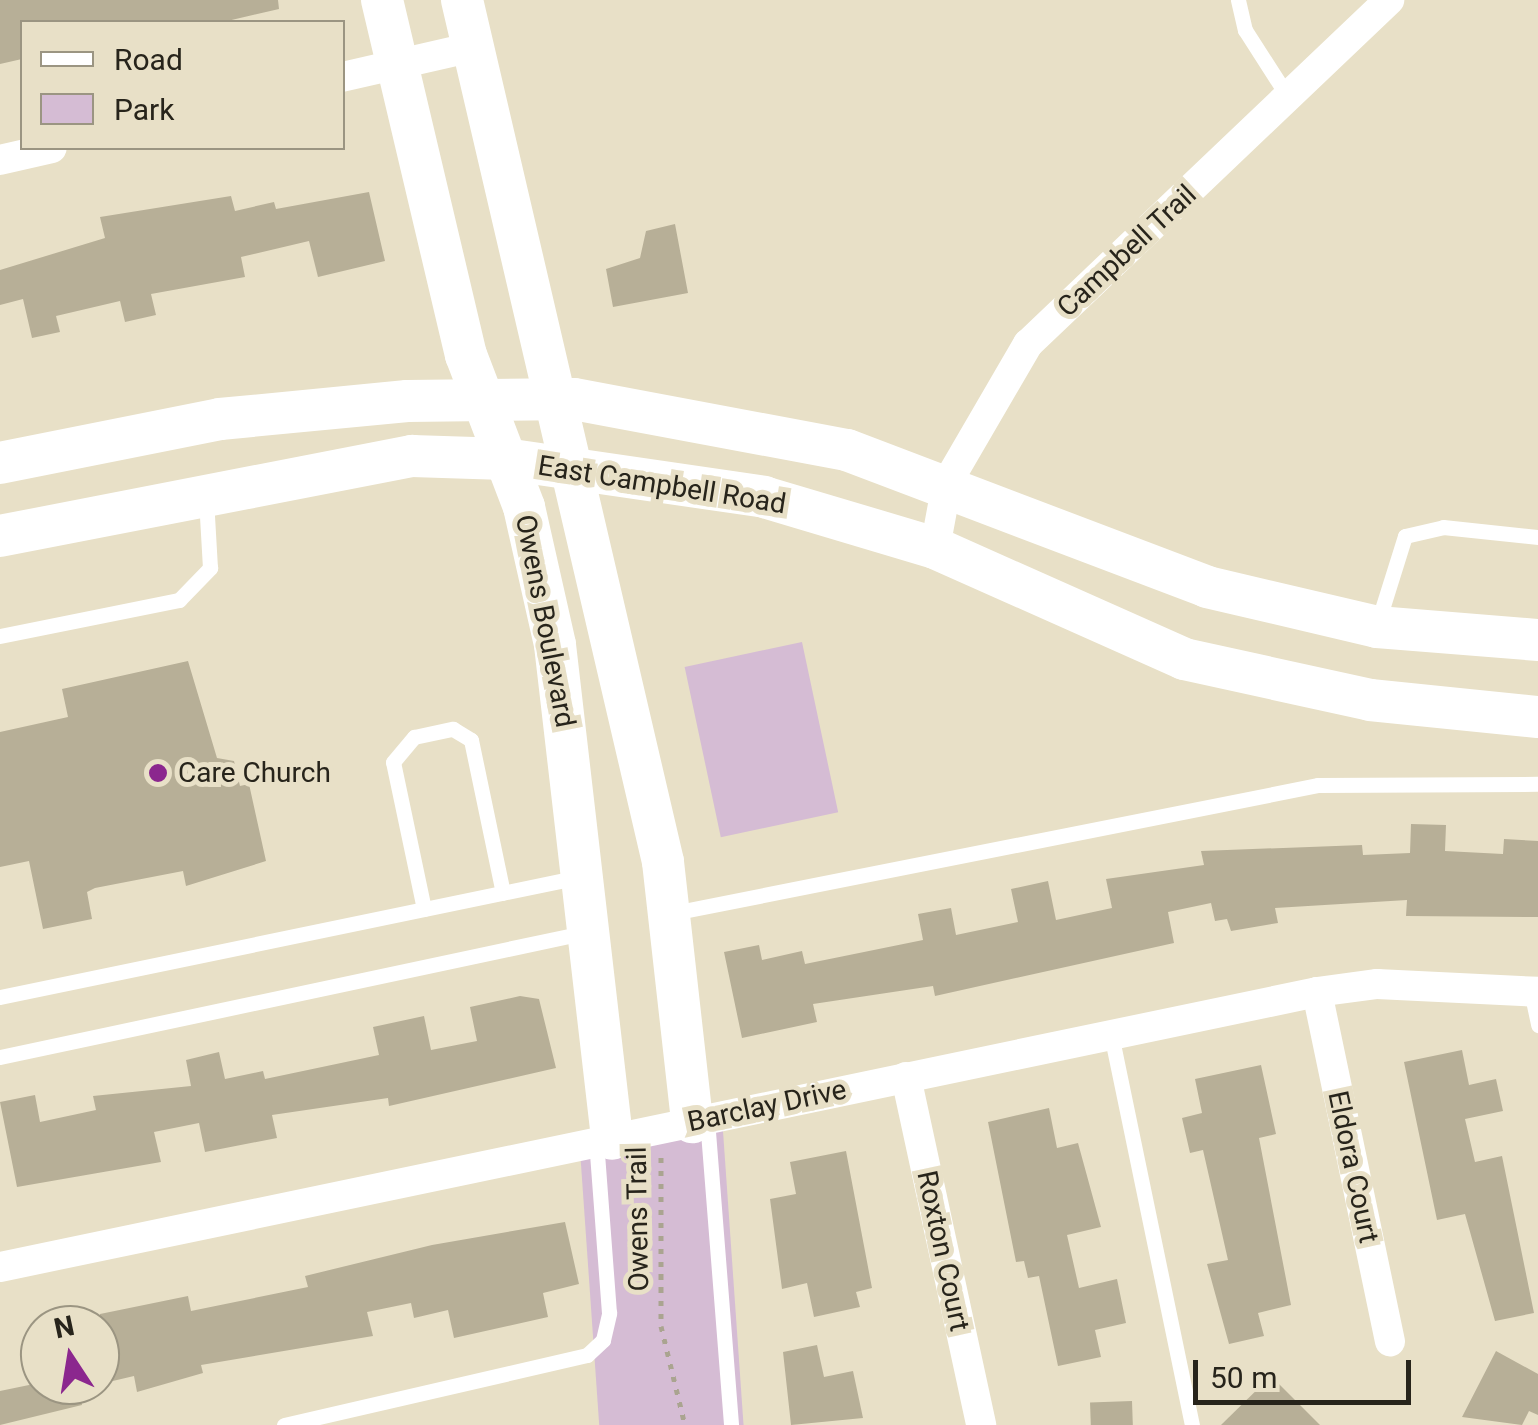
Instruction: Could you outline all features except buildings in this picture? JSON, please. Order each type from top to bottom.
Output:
[{"type":"main road","name":"Owens Boulevard","points":[[382,0],[480,398],[504,459],[555,645],[592,931],[604,1140]]},
{"type":"main road","name":"Owens Boulevard","points":[[462,0],[550,398],[673,913],[685,1123]]},
{"type":"main road","points":[[0,462],[220,419],[480,398],[550,398],[847,450],[947,483],[1208,587],[1378,627],[1538,640]]},
{"type":"main road","name":"East Campbell Road","points":[[0,536],[412,456],[504,459],[764,497],[934,548],[1184,659],[1370,700],[1538,717]]},
{"type":"street","name":"Campbell Trail","points":[[934,548],[947,483],[1028,344],[1389,0]]},
{"type":"street","points":[[345,76],[473,47]]},
{"type":"street","points":[[0,160],[43,150]]},
{"type":"street","name":"Barclay Drive","points":[[0,1266],[1317,992],[1378,984],[1534,992]]},
{"type":"street","name":"Eldora Court","points":[[1317,992],[1390,1341]]},
{"type":"street","name":"Roxton Court","points":[[906,1077],[981,1425]]},
{"type":"lane","points":[[1238,0],[1245,30],[1288,97]]},
{"type":"lane","points":[[0,636],[179,600],[210,568],[205,495]]},
{"type":"lane","points":[[1378,627],[1405,536],[1443,528],[1538,537]]},
{"type":"lane","points":[[424,909],[393,762],[396,748],[433,733],[453,730],[471,740],[502,893]]},
{"type":"lane","points":[[673,913],[1318,785],[1538,784]]},
{"type":"lane","points":[[0,998],[582,876]]},
{"type":"lane","points":[[0,1057],[592,931]]},
{"type":"lane","points":[[1534,992],[1538,1026]]},
{"type":"lane","points":[[1111,1034],[1192,1425]]},
{"type":"lane","points":[[685,1123],[730,1425]]},
{"type":"lane","points":[[284,1425],[586,1355],[603,1340],[609,1313],[604,1140]]},
{"type":"path","name":"Owens Trail","points":[[685,1123],[663,1357],[685,1425]]},
{"type":"green space","points":[[802,642],[838,812],[721,837],[685,667]]},
{"type":"green space","points":[[723,1131],[744,1425],[599,1425],[579,1141]]},
{"type":"place","name":"Care Church","points":[[158,773]]}]
